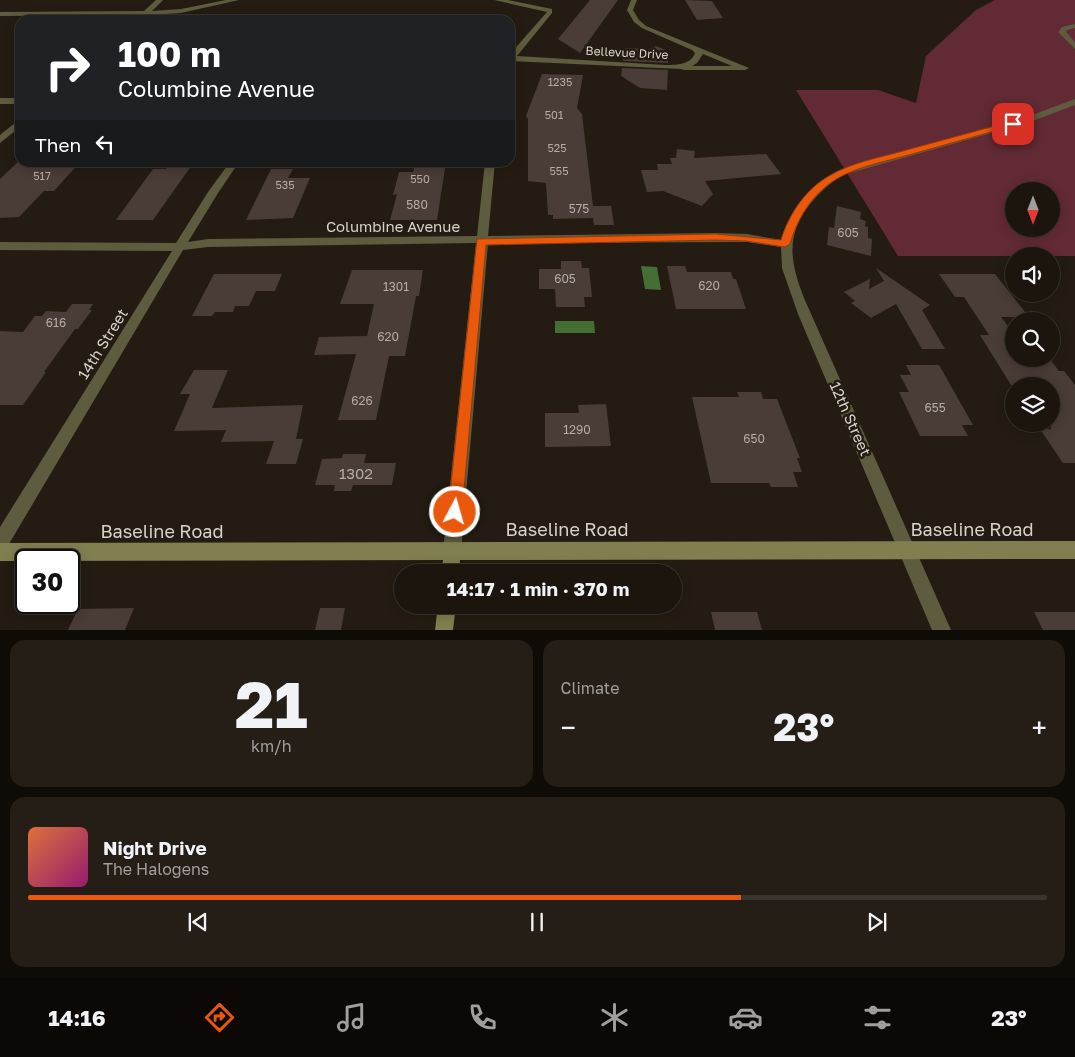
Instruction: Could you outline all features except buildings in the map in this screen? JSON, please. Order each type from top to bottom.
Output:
[{"type":"street","points":[[143,15],[160,0]]},
{"type":"street","points":[[0,14],[181,11],[236,0]]},
{"type":"street","points":[[497,0],[549,9],[550,12],[515,53]]},
{"type":"street","name":"Bellevue Drive","points":[[515,58],[674,68],[694,62],[698,58],[695,48],[636,21],[630,10],[634,0]]},
{"type":"street","points":[[1075,26],[1064,28],[1062,32],[1075,47]]},
{"type":"street","points":[[674,68],[745,68],[695,48]]},
{"type":"street","points":[[0,101],[15,101]]},
{"type":"street","name":"12th Street","points":[[942,630],[794,291],[786,260],[785,244],[790,225],[802,206],[824,183],[845,171],[1028,120],[1075,102]]},
{"type":"street","points":[[0,140],[15,126]]},
{"type":"street","name":"14th Street","points":[[0,543],[213,192],[231,167]]},
{"type":"street","points":[[451,564],[489,167]]},
{"type":"street","name":"Columbine Avenue","points":[[0,246],[181,247],[208,243],[716,237],[746,238],[785,244]]},
{"type":"street","name":"Baseline Road","points":[[0,552],[1075,550]]},
{"type":"street","points":[[444,630],[446,614]]},
{"type":"shaded area","points":[[995,0],[1075,0],[1075,256],[1060,256],[1060,247],[1005,247],[1005,256],[898,256],[796,90],[878,90],[916,103],[926,56],[976,10]]},
{"type":"shaded area","points":[[641,266],[657,267],[661,290],[645,289]]},
{"type":"shaded area","points":[[555,321],[594,321],[595,333],[555,333]]},
{"type":"route","points":[[455,512],[481,241],[716,237],[746,238],[785,244],[790,225],[802,206],[829,179],[864,164],[1013,124]]}]
